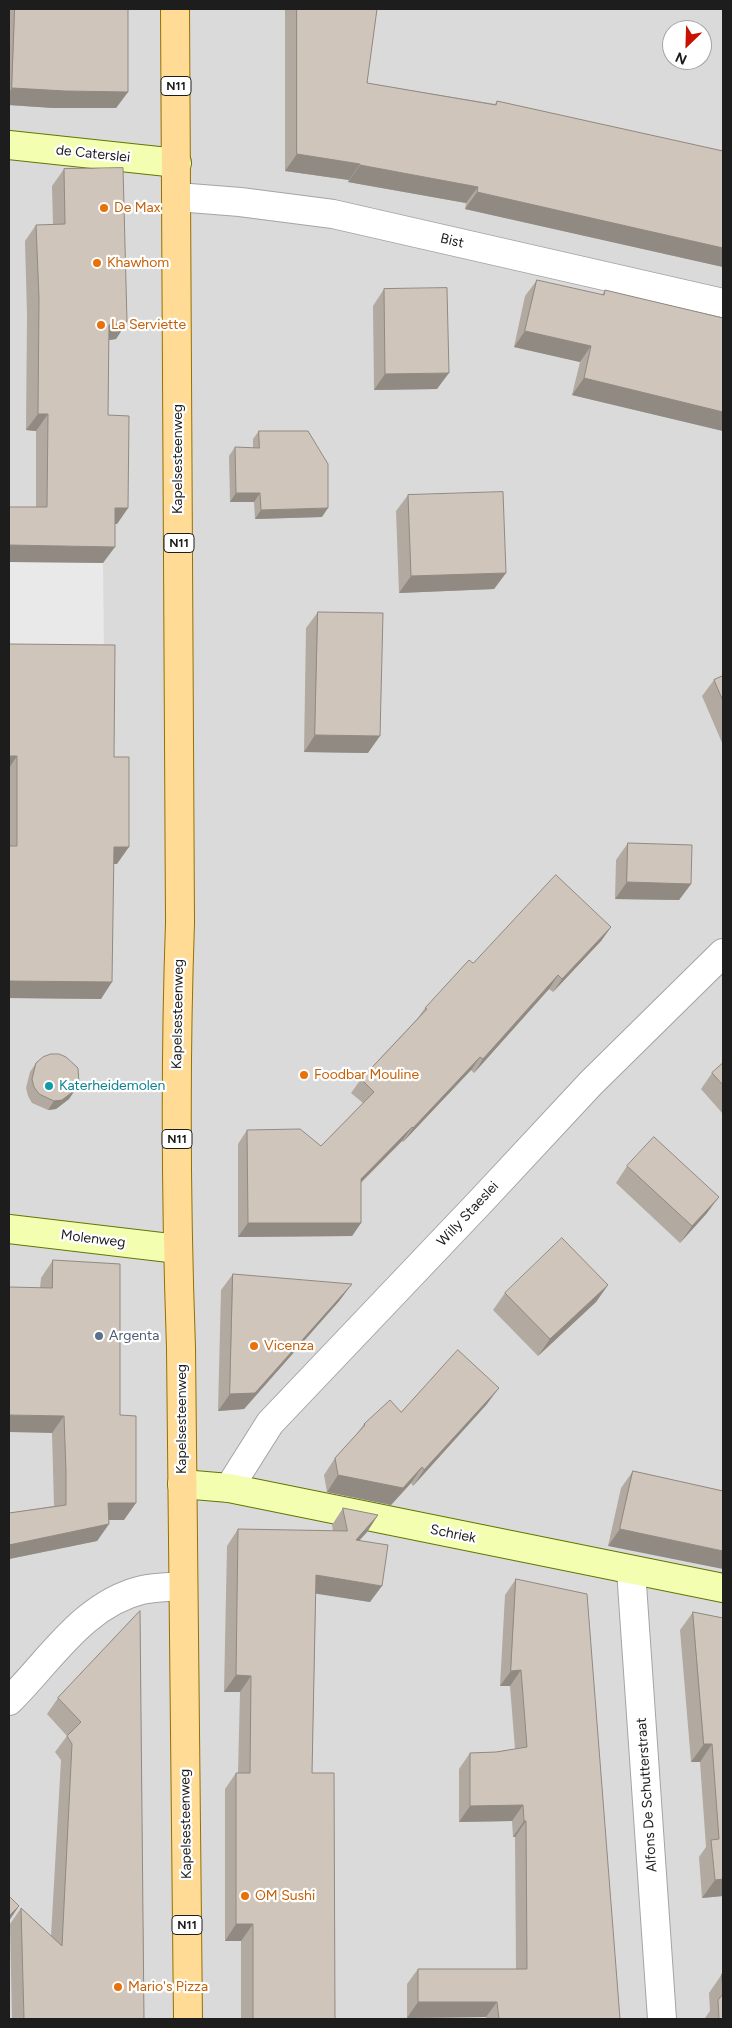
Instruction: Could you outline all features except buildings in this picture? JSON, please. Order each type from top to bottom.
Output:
[{"type":"main road","name":"Kapelsesteenweg","points":[[176,9],[180,923],[176,1030],[188,2019]]},
{"type":"street","name":"de Caterslei","points":[[9,145],[177,163]]},
{"type":"street","name":"Bist","points":[[177,196],[332,214],[723,303]]},
{"type":"street","name":"Willy Staeslei","points":[[229,1488],[270,1423],[591,1083],[723,953]]},
{"type":"street","name":"Molenweg","points":[[9,1229],[178,1249]]},
{"type":"street","name":"Schriek","points":[[182,1484],[229,1488],[723,1588]]},
{"type":"street","name":"Alfons De Schutterstraat","points":[[631,1570],[662,2019]]},
{"type":"street","points":[[9,1701],[80,1624],[106,1604],[141,1590],[183,1586]]},
{"type":"shaded area","points":[[9,9],[723,9],[723,2019],[9,2019]]},
{"type":"shaded area","points":[[9,562],[103,563],[104,661],[9,660]]},
{"type":"place","name":"De Max","points":[[104,208]]},
{"type":"place","name":"Khawhom","points":[[97,263]]},
{"type":"place","name":"La Serviette","points":[[101,325]]},
{"type":"place","name":"Foodbar Mouline","points":[[304,1075]]},
{"type":"place","name":"Katerheidemolen","points":[[49,1086]]},
{"type":"place","name":"Argenta","points":[[99,1336]]},
{"type":"place","name":"Vicenza","points":[[254,1346]]},
{"type":"place","name":"OM Sushi","points":[[245,1896]]},
{"type":"place","name":"Mario's Pizza","points":[[118,1987]]}]
